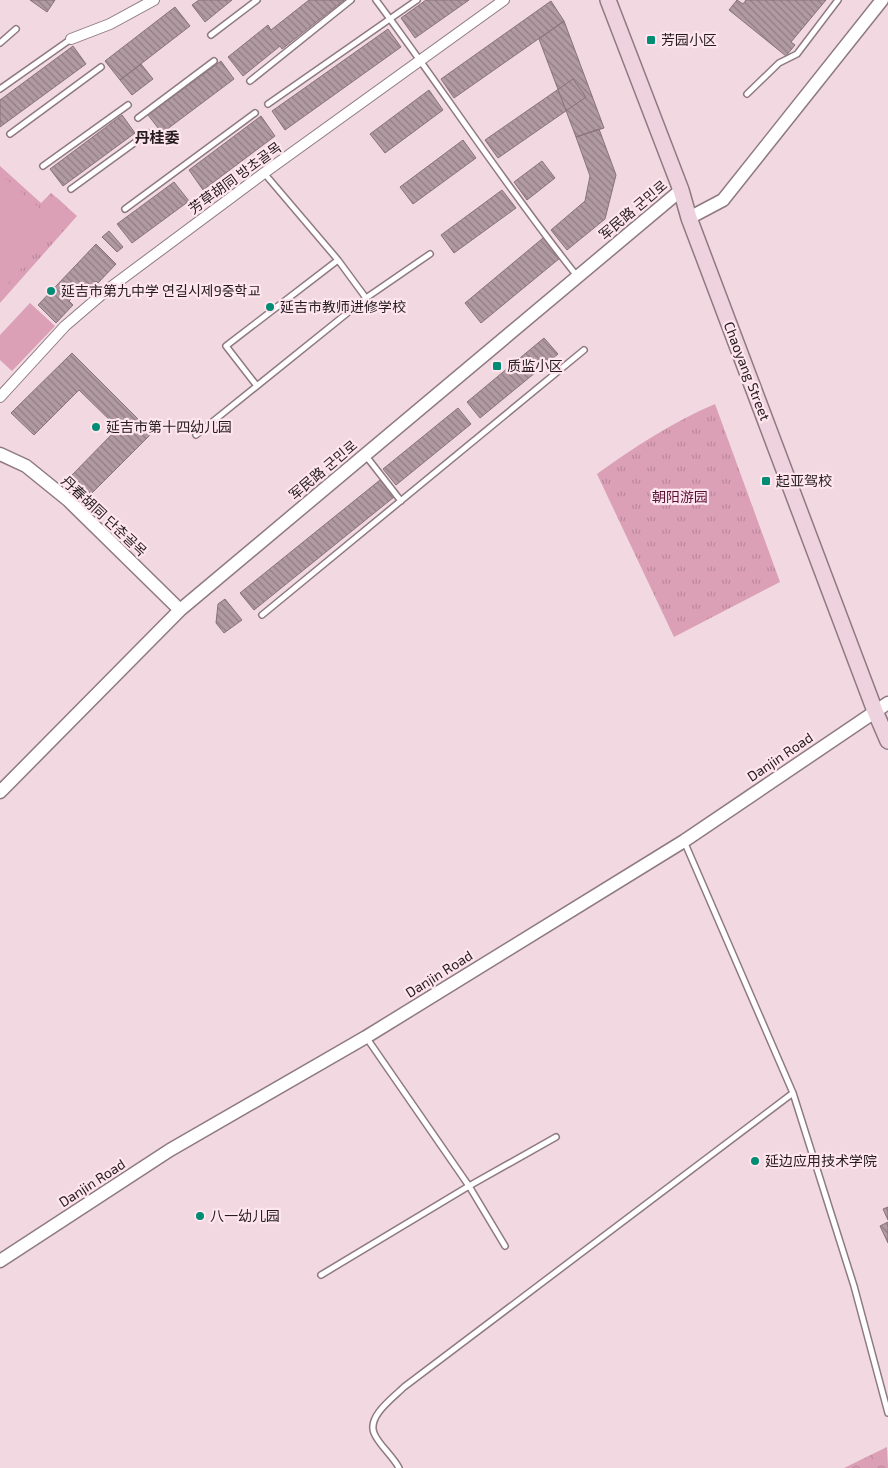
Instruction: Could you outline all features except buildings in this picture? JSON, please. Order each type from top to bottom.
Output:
[{"type":"main road","name":"Chaoyang Street","points":[[608,0],[681,190],[689,218],[882,707],[888,740]]},
{"type":"street","points":[[71,39],[110,24],[154,0]]},
{"type":"street","name":"芳草胡同 방초골목","points":[[0,397],[65,326],[107,290],[504,0]]},
{"type":"street","points":[[689,218],[724,200],[882,0]]},
{"type":"street","name":"军民路 군민로","points":[[0,792],[180,610],[681,190]]},
{"type":"street","name":"丹春胡同 단춘골목","points":[[0,454],[26,466],[68,500],[180,610]]},
{"type":"street","name":"Danjin Road","points":[[0,1261],[170,1150],[366,1037],[684,841],[882,707]]},
{"type":"lane","points":[[211,34],[257,0]]},
{"type":"lane","points":[[250,81],[351,0]]},
{"type":"lane","points":[[376,0],[421,60],[544,234],[577,276]]},
{"type":"lane","points":[[268,104],[417,0]]},
{"type":"lane","points":[[747,94],[778,63],[797,54],[838,0]]},
{"type":"lane","points":[[0,43],[16,29]]},
{"type":"lane","points":[[0,89],[71,39]]},
{"type":"lane","points":[[138,118],[214,60]]},
{"type":"lane","points":[[10,134],[101,67]]},
{"type":"lane","points":[[43,166],[128,104]]},
{"type":"lane","points":[[125,209],[255,113]]},
{"type":"lane","points":[[71,189],[148,134]]},
{"type":"lane","points":[[264,174],[338,260],[366,298]]},
{"type":"lane","points":[[196,435],[366,298],[430,254]]},
{"type":"lane","points":[[257,386],[226,346],[338,260]]},
{"type":"lane","points":[[262,615],[584,350]]},
{"type":"lane","points":[[364,455],[401,501]]},
{"type":"lane","points":[[684,841],[793,1093],[854,1286],[888,1414]]},
{"type":"lane","points":[[366,1037],[469,1186],[505,1246]]},
{"type":"lane","points":[[399,1468],[373,1432],[373,1422],[379,1411],[404,1387],[793,1093]]},
{"type":"lane","points":[[322,1275],[469,1186],[556,1137]]},
{"type":"green space","points":[[0,166],[41,203],[51,193],[77,216],[0,303]]},
{"type":"green space","points":[[0,174],[44,212],[56,197],[67,207],[55,221],[59,225],[0,293]]},
{"type":"green space","points":[[30,303],[55,326],[12,371],[0,360],[0,335]]},
{"type":"green space","name":"朝阳游园","points":[[715,404],[780,582],[674,637],[597,474],[654,436]]},
{"type":"green space","points":[[887,1447],[888,1468],[844,1468]]},
{"type":"place","name":"芳园小区","points":[[651,40]]},
{"type":"place","name":"延吉市第九中学 연길시제9중학교","points":[[51,291]]},
{"type":"place","name":"延吉市教师进修学校","points":[[270,307]]},
{"type":"place","name":"质监小区","points":[[497,366]]},
{"type":"place","name":"延吉市第十四幼儿园","points":[[96,427]]},
{"type":"place","name":"起亚驾校","points":[[766,481]]},
{"type":"place","name":"延边应用技术学院","points":[[755,1161]]},
{"type":"place","name":"八一幼儿园","points":[[200,1216]]},
{"type":"district","name":"丹桂委","points":[[157,138]]}]
